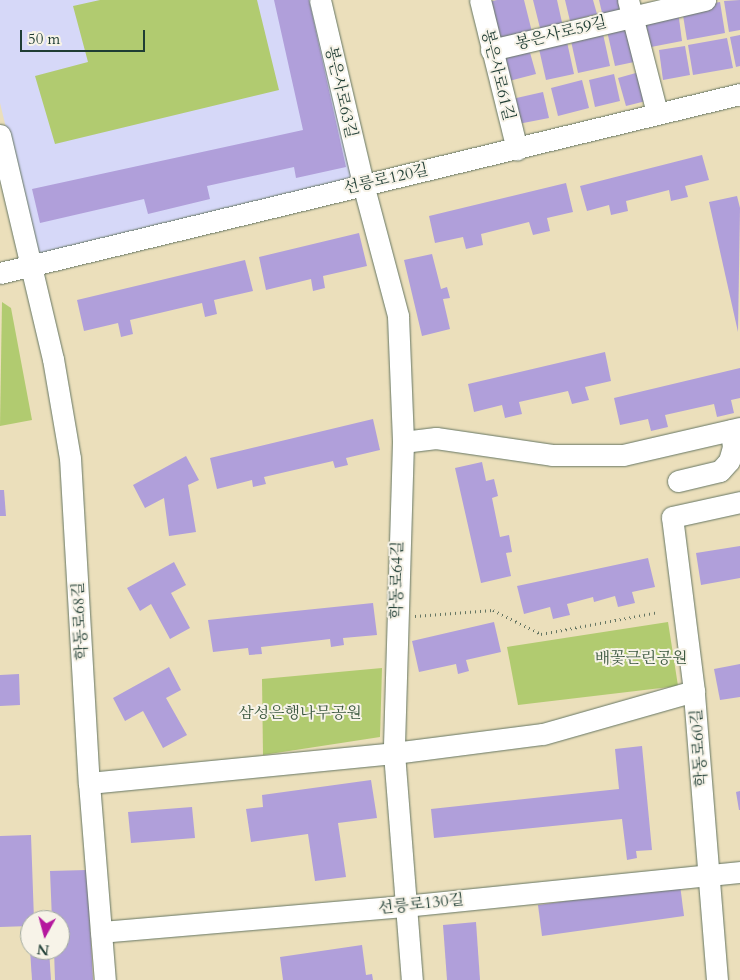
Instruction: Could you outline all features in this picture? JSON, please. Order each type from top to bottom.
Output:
[{"type":"street","name":"봉은사로63길","points":[[320,0],[363,184]]},
{"type":"street","name":"봉은사로61길","points":[[480,0],[517,149]]},
{"type":"street","name":"봉은사로59길","points":[[491,50],[630,8],[705,0]]},
{"type":"street","points":[[630,8],[657,113]]},
{"type":"street","name":"선릉로120길","points":[[0,273],[740,94]]},
{"type":"street","name":"학동로68길","points":[[0,135],[53,358],[70,458],[89,783],[105,980]]},
{"type":"street","name":"학동로64길","points":[[363,184],[398,316],[403,442],[394,753],[412,980]]},
{"type":"street","points":[[403,442],[436,438],[552,455],[623,455],[736,429],[729,460],[720,471],[678,480]]},
{"type":"street","name":"학동로60길","points":[[717,980],[694,691],[672,517],[740,502]]},
{"type":"street","points":[[89,783],[394,753],[543,734],[694,691]]},
{"type":"street","name":"선릉로130길","points":[[101,932],[405,906],[740,872]]},
{"type":"path","points":[[397,618],[493,610],[541,634],[658,612]]},
{"type":"shaded area","points":[[0,0],[317,0],[361,179],[37,256],[0,103]]},
{"type":"green space","points":[[100,0],[257,0],[279,90],[55,144],[35,76],[88,62],[73,6]]},
{"type":"green space","points":[[2,302],[11,308],[32,420],[0,426]]},
{"type":"green space","name":"배꽃근린공원","points":[[668,622],[678,686],[518,705],[507,647]]},
{"type":"green space","name":"삼성은행나무공원","points":[[382,668],[380,737],[263,755],[262,679]]},
{"type":"building","points":[[274,0],[309,0],[346,167],[296,178],[294,167],[207,186],[210,199],[148,214],[144,199],[40,223],[32,189],[303,130]]},
{"type":"building","points":[[524,0],[532,32],[497,40],[488,2]]},
{"type":"building","points":[[533,0],[557,0],[563,27],[541,32]]},
{"type":"building","points":[[565,0],[593,0],[597,14],[570,21]]},
{"type":"building","points":[[599,0],[625,0],[628,11],[603,17]]},
{"type":"building","points":[[740,0],[740,30],[729,32],[724,1]]},
{"type":"building","points":[[720,2],[725,33],[687,40],[682,9]]},
{"type":"building","points":[[678,11],[682,41],[651,47],[644,17]]},
{"type":"building","points":[[632,26],[639,61],[615,66],[607,31]]},
{"type":"building","points":[[603,34],[610,66],[578,73],[571,41]]},
{"type":"building","points":[[740,35],[740,66],[736,67],[730,37]]},
{"type":"building","points":[[727,38],[733,68],[693,75],[688,45]]},
{"type":"building","points":[[567,42],[574,74],[546,80],[539,49]]},
{"type":"building","points":[[685,46],[690,75],[663,80],[659,50]]},
{"type":"building","points":[[529,49],[536,74],[509,81],[502,56]]},
{"type":"building","points":[[643,71],[646,101],[626,106],[618,78]]},
{"type":"building","points":[[614,74],[620,101],[595,107],[589,80]]},
{"type":"building","points":[[582,80],[589,108],[558,116],[551,88]]},
{"type":"building","points":[[543,92],[549,118],[518,124],[512,99]]},
{"type":"building","points":[[702,155],[709,180],[685,186],[688,197],[671,201],[669,190],[626,201],[628,211],[611,215],[609,205],[587,211],[580,186]]},
{"type":"building","points":[[566,183],[573,212],[547,218],[550,231],[533,235],[529,222],[481,234],[483,245],[466,249],[463,237],[435,243],[429,216]]},
{"type":"building","points":[[737,196],[740,208],[738,332],[709,202]]},
{"type":"building","points":[[359,233],[367,266],[323,276],[325,288],[313,291],[311,279],[266,290],[259,257]]},
{"type":"building","points":[[432,254],[441,289],[447,287],[450,298],[443,299],[450,329],[422,336],[404,260]]},
{"type":"building","points":[[245,260],[253,291],[214,300],[217,314],[205,317],[202,303],[130,320],[133,334],[121,337],[118,323],[84,331],[77,300]]},
{"type":"building","points":[[605,352],[611,381],[585,387],[589,400],[572,404],[568,391],[519,402],[522,414],[505,418],[502,405],[474,412],[468,384]]},
{"type":"building","points":[[740,368],[740,398],[731,400],[734,413],[717,417],[714,404],[665,415],[668,427],[651,431],[648,419],[620,425],[614,398]]},
{"type":"building","points":[[373,419],[380,450],[346,458],[348,465],[335,468],[333,461],[264,477],[266,484],[253,487],[252,480],[217,489],[210,458]]},
{"type":"building","points":[[186,456],[199,480],[188,485],[196,532],[169,536],[164,498],[145,508],[133,485]]},
{"type":"building","points":[[482,462],[486,481],[494,479],[498,496],[492,498],[500,537],[509,535],[512,552],[506,553],[511,576],[481,583],[455,468]]},
{"type":"building","points":[[0,490],[4,490],[6,516],[0,516]]},
{"type":"building","points":[[740,546],[740,578],[701,585],[696,553]]},
{"type":"building","points":[[648,558],[655,587],[632,592],[635,603],[618,607],[615,596],[594,602],[593,597],[567,604],[570,615],[553,619],[550,607],[524,614],[517,586]]},
{"type":"building","points":[[174,562],[186,585],[171,593],[190,628],[170,639],[151,604],[140,611],[127,588]]},
{"type":"building","points":[[373,603],[377,635],[343,638],[344,645],[331,647],[330,639],[261,647],[262,654],[249,655],[248,648],[213,652],[208,620]]},
{"type":"building","points":[[494,622],[501,652],[466,660],[469,671],[458,674],[456,664],[419,672],[412,641]]},
{"type":"building","points":[[740,664],[740,697],[720,700],[714,669]]},
{"type":"building","points":[[169,667],[181,690],[166,698],[187,735],[163,748],[143,711],[125,721],[113,698]]},
{"type":"building","points":[[19,674],[20,705],[0,706],[0,675]]},
{"type":"building","points":[[642,746],[652,850],[636,851],[637,858],[627,860],[622,819],[434,838],[431,809],[619,789],[615,749]]},
{"type":"building","points":[[371,780],[377,818],[338,823],[346,877],[315,881],[308,834],[251,842],[246,809],[263,807],[262,795]]},
{"type":"building","points":[[740,791],[740,810],[739,810],[736,792]]},
{"type":"building","points":[[192,807],[195,838],[131,843],[128,812]]},
{"type":"building","points":[[31,835],[34,910],[20,910],[20,926],[0,927],[0,836]]},
{"type":"building","points":[[87,870],[93,980],[55,980],[54,960],[70,960],[70,910],[52,910],[50,871]]},
{"type":"building","points":[[680,885],[684,916],[542,936],[538,905]]},
{"type":"building","points":[[476,922],[480,980],[447,980],[443,925]]},
{"type":"building","points":[[362,945],[366,975],[372,974],[373,980],[283,980],[280,957]]},
{"type":"building","points":[[31,960],[50,960],[51,980],[32,980]]}]
